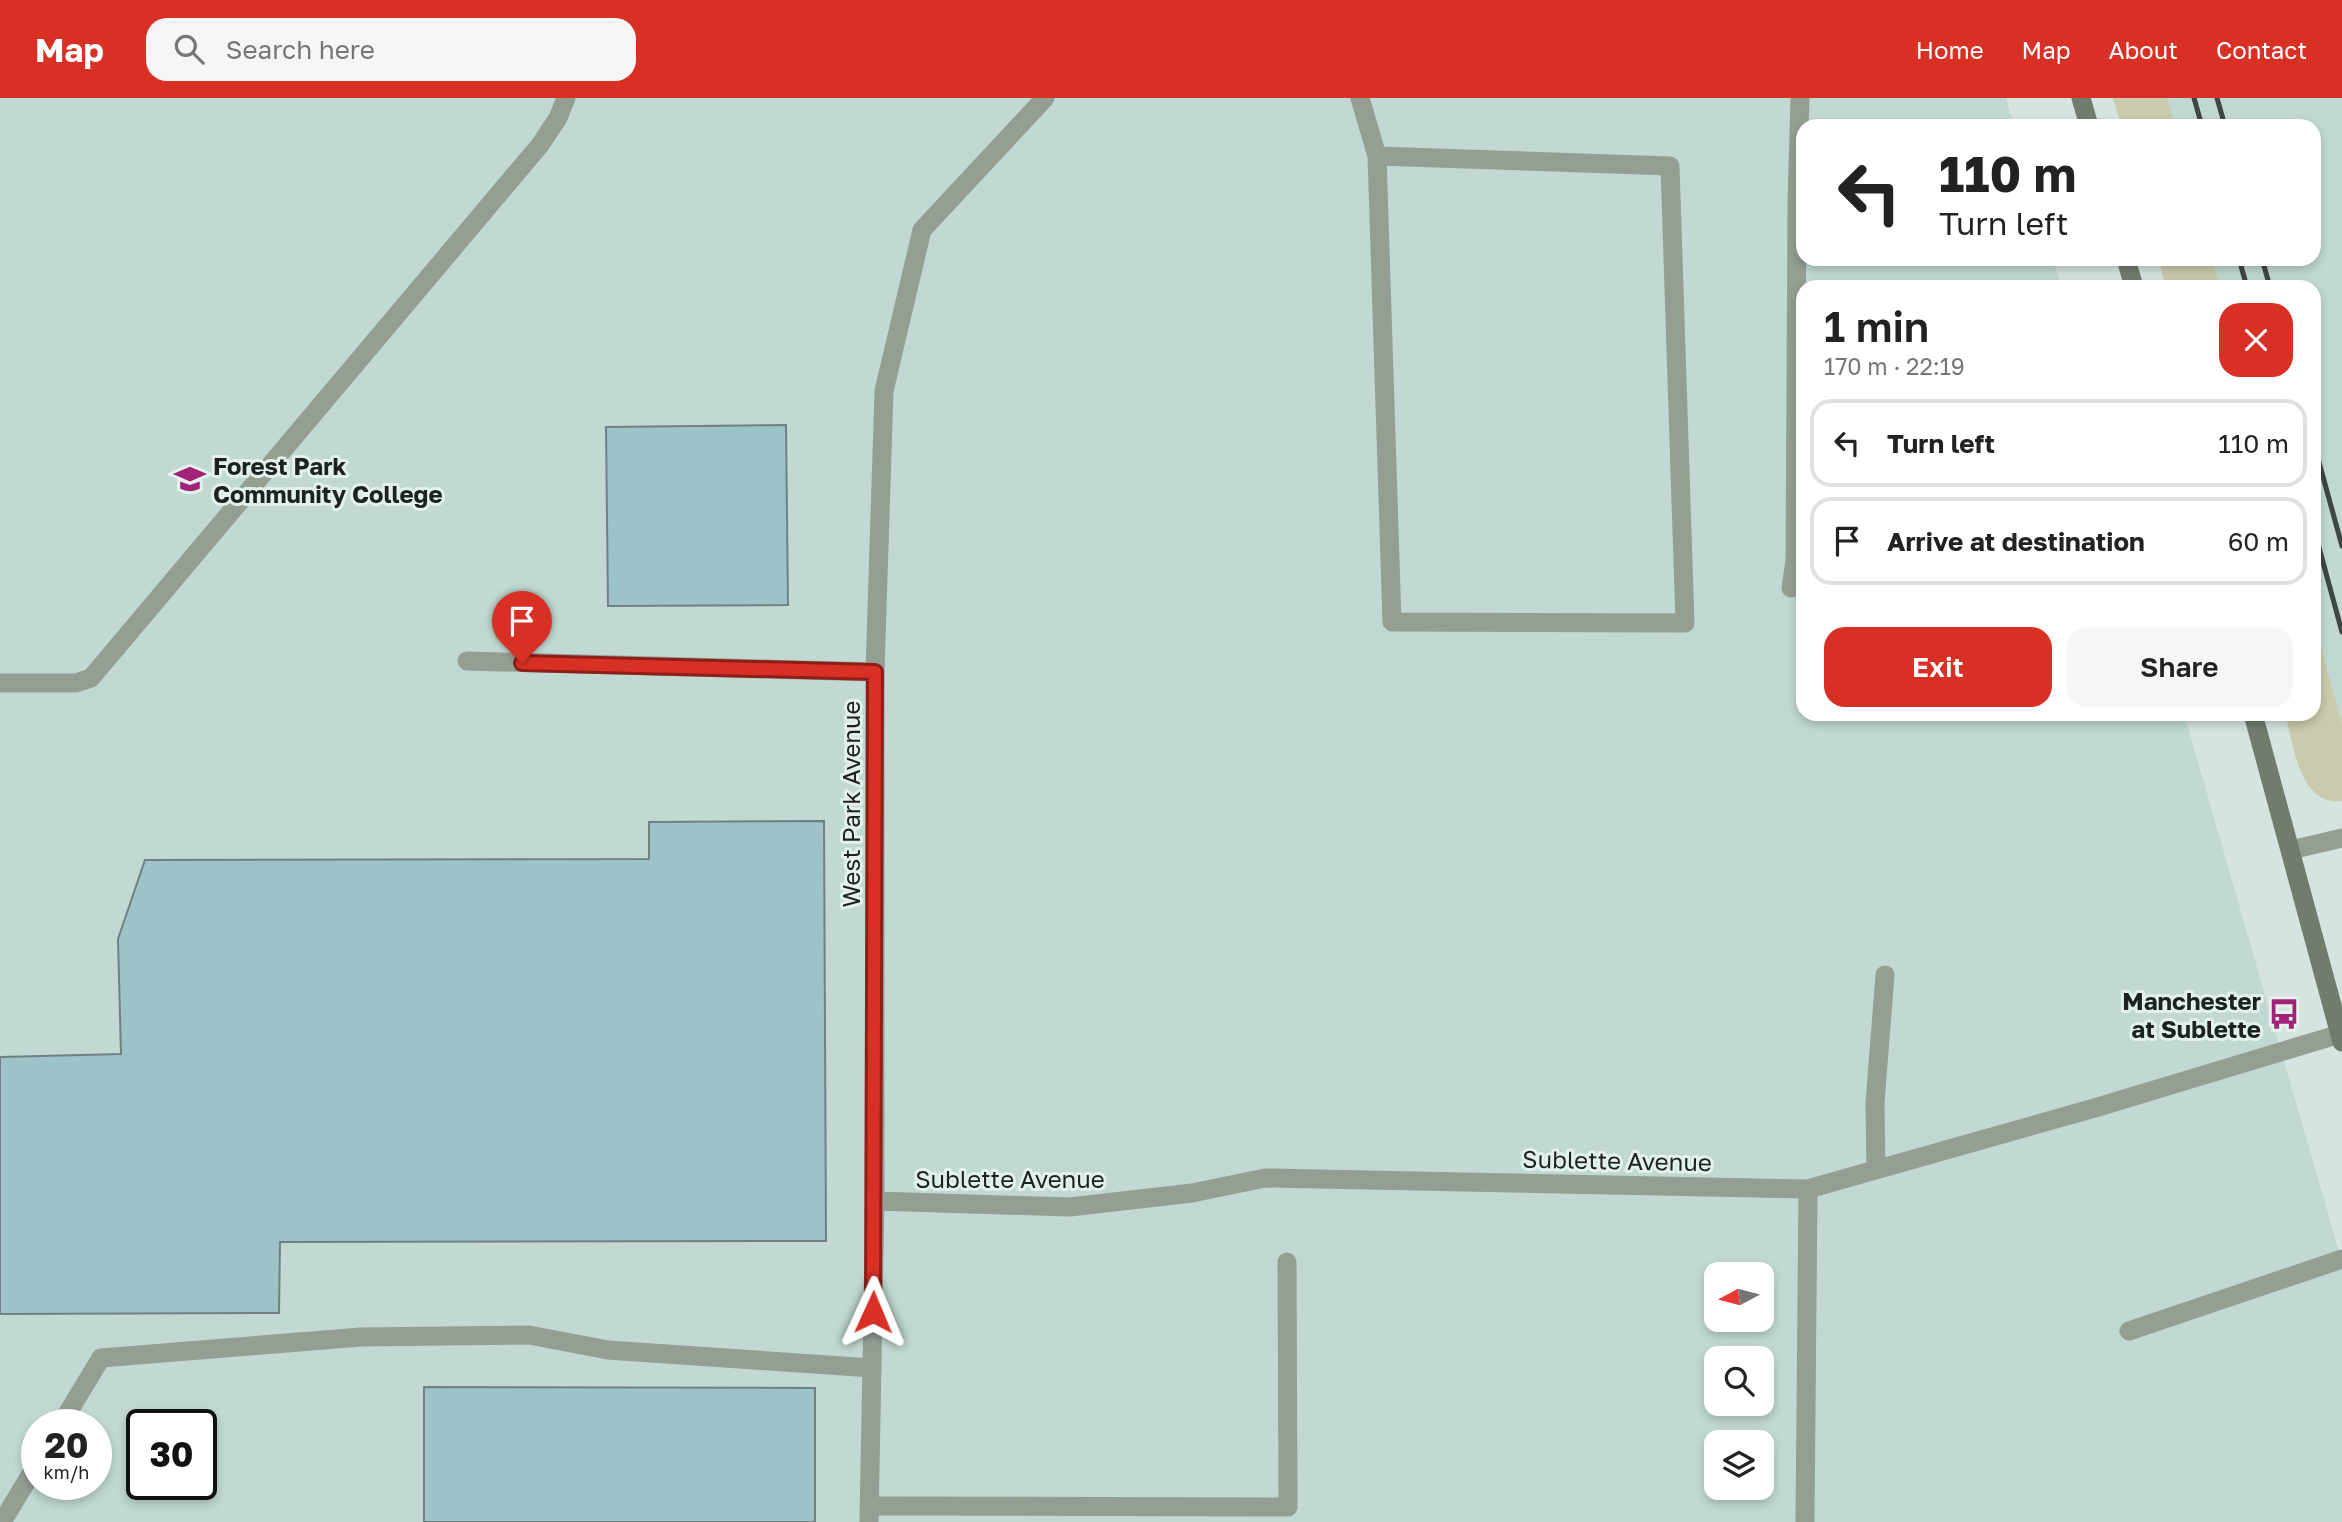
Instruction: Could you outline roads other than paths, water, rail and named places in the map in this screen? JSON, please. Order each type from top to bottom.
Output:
[{"type":"main road","points":[[2081,98],[2087,119]]},
{"type":"main road","points":[[2255,721],[2341,1038]]},
{"type":"street","points":[[0,683],[76,682],[91,678],[540,145],[558,118],[566,98]]},
{"type":"street","name":"West Park Avenue","points":[[869,1514],[874,1202],[875,672],[884,391],[922,230],[1045,98]]},
{"type":"street","points":[[1360,98],[1377,156],[1392,622],[1685,623],[1670,166],[1377,156]]},
{"type":"street","points":[[1799,119],[1800,98]]},
{"type":"street","points":[[1791,588],[1796,561]]},
{"type":"street","points":[[467,661],[875,672]]},
{"type":"street","points":[[2291,850],[2342,838]]},
{"type":"street","points":[[1876,1169],[1875,1103],[1885,975]]},
{"type":"street","name":"Sublette Avenue","points":[[874,1202],[1070,1207],[1192,1193],[1265,1178],[1808,1189],[2341,1038]]},
{"type":"street","points":[[1805,1522],[1808,1189]]},
{"type":"street","points":[[2129,1331],[2342,1259]]},
{"type":"street","points":[[869,1514],[1287,1507],[1287,1262]]},
{"type":"street","points":[[70,1409],[101,1359],[361,1337],[529,1335],[608,1350],[872,1368]]},
{"type":"street","points":[[2,1522],[21,1491]]},
{"type":"railway","points":[[2194,98],[2200,119]]},
{"type":"railway","points":[[2217,98],[2223,119]]},
{"type":"railway","points":[[2241,266],[2245,280]]},
{"type":"railway","points":[[2264,266],[2268,280]]},
{"type":"railway","points":[[2321,470],[2342,546]]},
{"type":"railway","points":[[2321,555],[2342,632]]},
{"type":"place","name":"Forest Park Community College","points":[[190,479]]},
{"type":"place","name":"Manchester at Sublette","points":[[2284,1014]]}]
